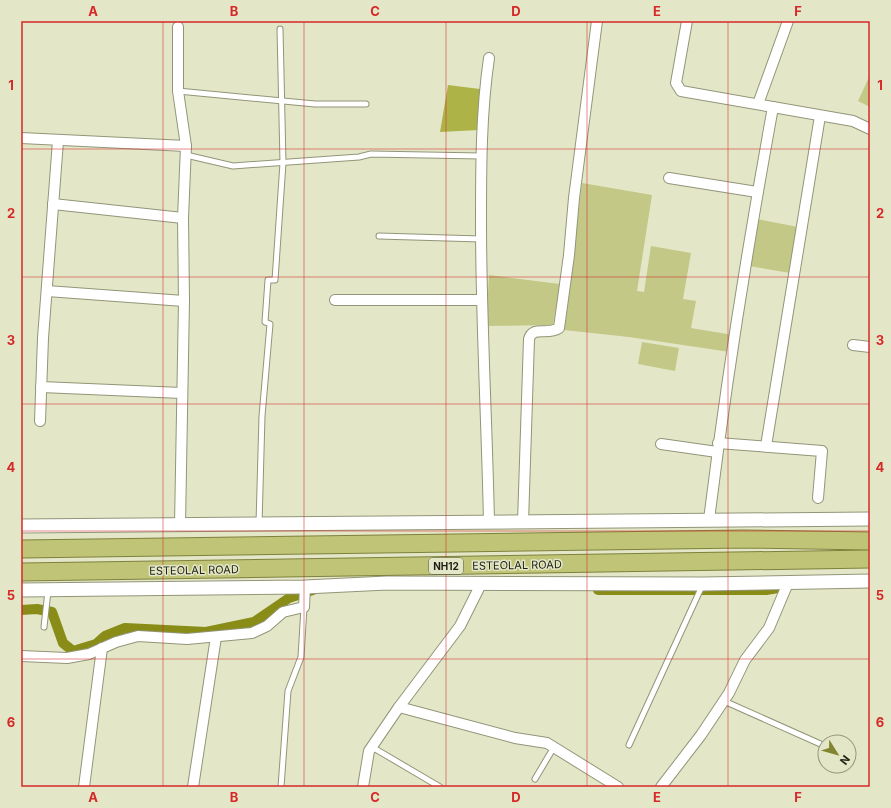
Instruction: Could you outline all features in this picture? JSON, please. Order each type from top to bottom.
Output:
[{"type":"highway","name":"ESTEOLAL ROAD","points":[[21,549],[182,548],[743,539],[867,541]]},
{"type":"highway","points":[[866,559],[867,541]]},
{"type":"highway","points":[[181,570],[182,548]]},
{"type":"highway","name":"ESTEOLAL ROAD","points":[[21,572],[866,559]]},
{"type":"street","points":[[523,522],[529,339],[534,331],[553,332],[559,328],[597,21]]},
{"type":"street","points":[[687,21],[676,83],[681,91],[853,121],[870,129]]},
{"type":"street","points":[[758,104],[788,21]]},
{"type":"street","points":[[178,28],[178,91],[186,151],[183,218],[184,301],[180,526]]},
{"type":"street","points":[[489,58],[484,90],[481,156],[481,300],[489,522]]},
{"type":"street","points":[[709,520],[718,447],[758,192],[773,107]]},
{"type":"street","points":[[766,446],[820,116]]},
{"type":"street","points":[[21,138],[186,151]]},
{"type":"street","points":[[40,421],[47,291],[58,141]]},
{"type":"street","points":[[669,178],[758,192]]},
{"type":"street","points":[[53,204],[183,218]]},
{"type":"street","points":[[47,291],[184,301]]},
{"type":"street","points":[[335,300],[481,300]]},
{"type":"street","points":[[853,345],[870,347]]},
{"type":"street","points":[[41,388],[182,393]]},
{"type":"street","points":[[661,444],[718,447],[766,446],[822,451],[818,498]]},
{"type":"street","points":[[21,526],[180,526],[870,518]]},
{"type":"street","points":[[21,590],[48,596],[304,598],[387,583],[479,588],[870,582]]},
{"type":"street","points":[[661,787],[701,735],[724,701],[745,660],[769,628],[788,583]]},
{"type":"street","points":[[363,787],[369,752],[399,707],[460,626],[479,588]]},
{"type":"street","points":[[21,656],[67,658],[89,654],[138,636],[187,639],[216,638],[252,633],[267,626],[283,612],[304,598]]},
{"type":"street","points":[[193,787],[216,638]]},
{"type":"street","points":[[84,787],[102,648]]},
{"type":"street","points":[[399,707],[515,738],[547,743],[618,787]]},
{"type":"lane","points":[[259,525],[262,416],[270,324],[265,322],[268,280],[275,280],[283,163],[280,29]]},
{"type":"lane","points":[[178,91],[315,104],[366,104]]},
{"type":"lane","points":[[186,151],[233,166],[359,157],[372,154],[481,156]]},
{"type":"lane","points":[[379,236],[481,239]]},
{"type":"lane","points":[[629,745],[703,584]]},
{"type":"lane","points":[[44,627],[48,596]]},
{"type":"lane","points":[[281,787],[288,691],[301,656],[304,598]]},
{"type":"lane","points":[[724,701],[817,742]]},
{"type":"lane","points":[[372,747],[440,787]]},
{"type":"lane","points":[[535,779],[554,748]]},
{"type":"green space","points":[[870,75],[870,107],[858,101]]},
{"type":"green space","points":[[582,183],[652,195],[637,291],[644,292],[651,246],[691,253],[683,299],[696,301],[691,328],[733,335],[730,352],[629,337],[564,330]]},
{"type":"green space","points":[[757,219],[798,227],[790,273],[749,266]]},
{"type":"green space","points":[[489,275],[560,284],[553,325],[486,326]]},
{"type":"green space","points":[[642,342],[679,348],[675,371],[638,364]]},
{"type":"shaded area","points":[[448,85],[480,89],[479,130],[440,132]]},
{"type":"waterway","points":[[598,590],[766,590],[784,587]]},
{"type":"waterway","points":[[21,610],[37,609],[52,612],[63,643],[73,651],[96,644],[105,636],[125,628],[206,632],[254,622],[289,598],[313,590]]}]
